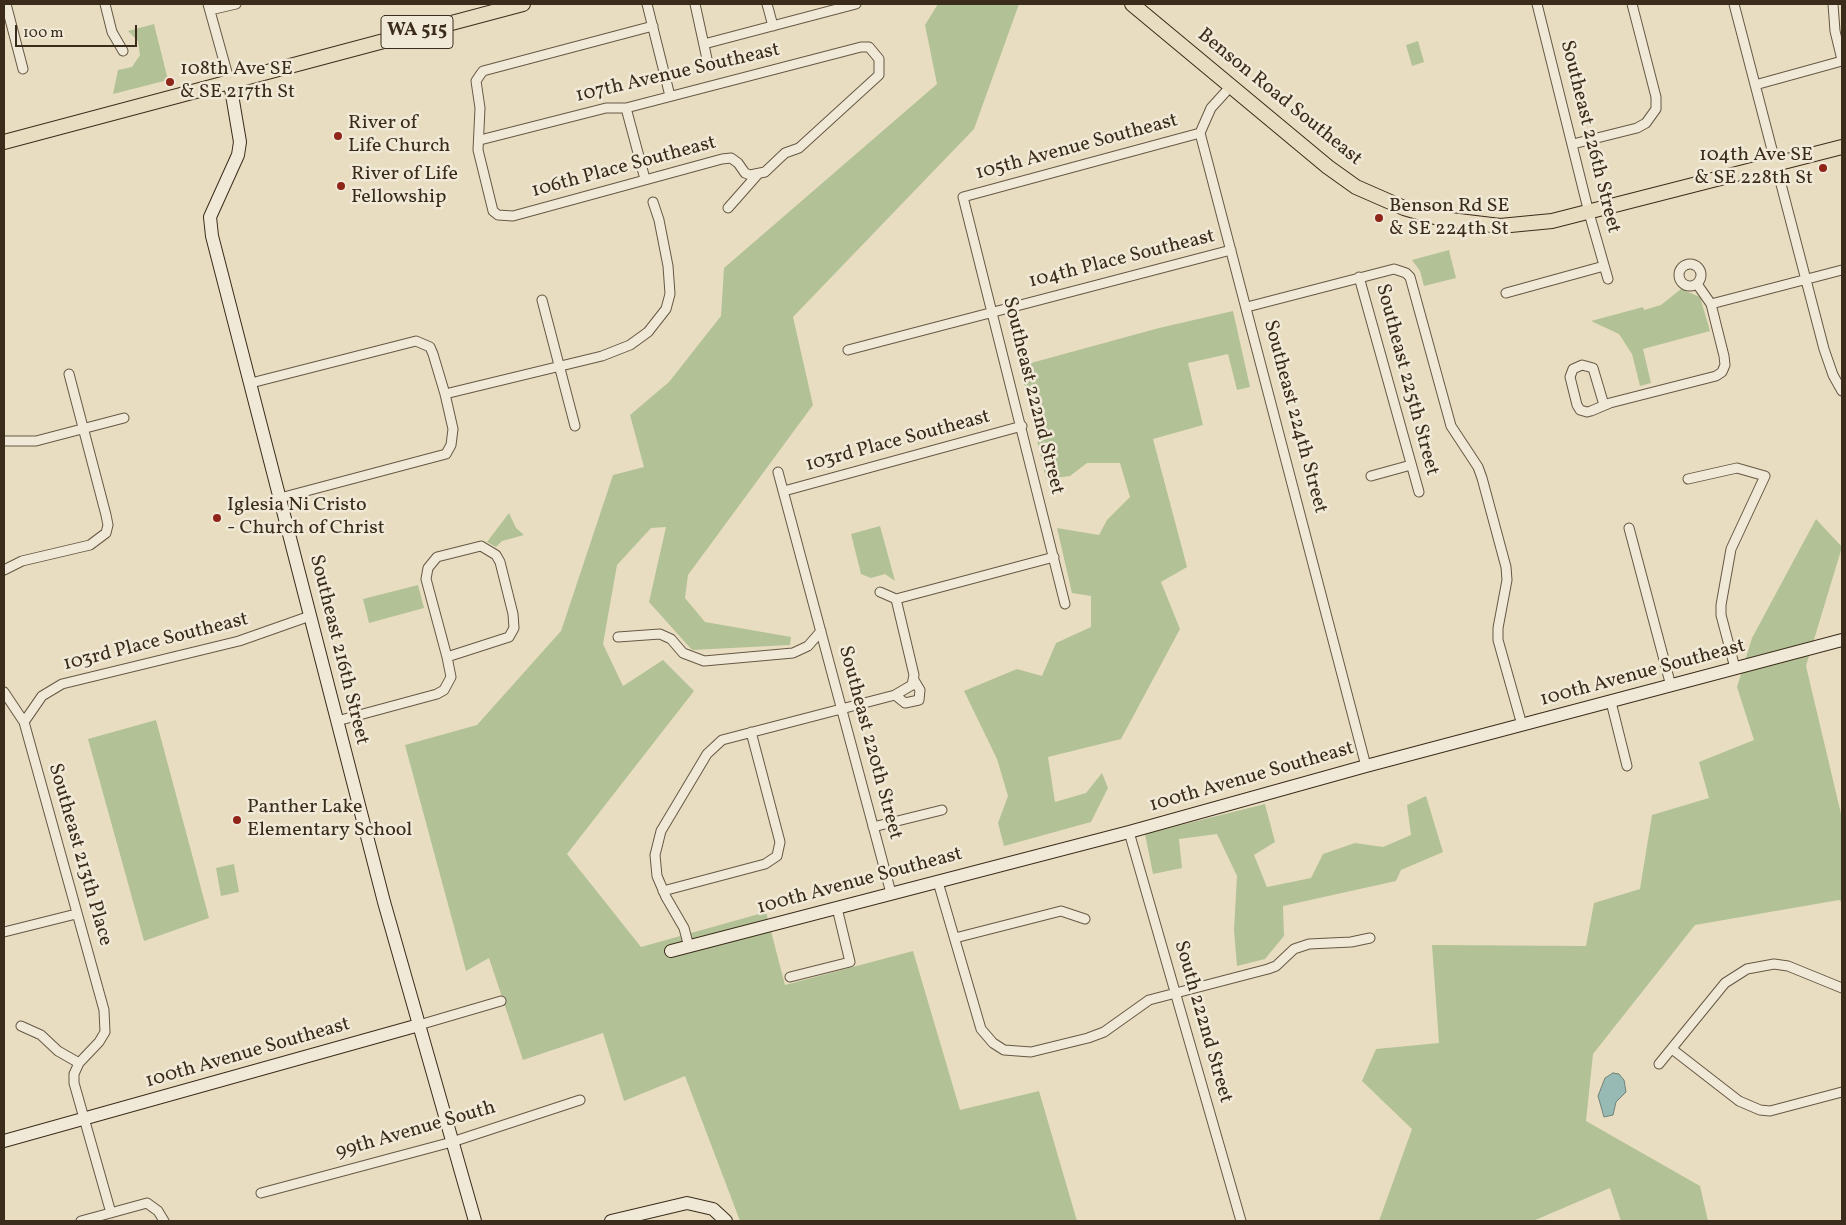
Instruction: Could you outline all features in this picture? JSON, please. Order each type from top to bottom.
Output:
[{"type":"main road","name":"WA 515","points":[[4,142],[523,4]]},
{"type":"main road","name":"Benson Road Southeast","points":[[1132,4],[1328,167],[1356,186],[1387,202],[1422,215],[1500,226],[1527,225],[1589,213],[1842,147]]},
{"type":"street","points":[[6,4],[23,69]]},
{"type":"street","points":[[105,4],[115,39],[123,50]]},
{"type":"street","points":[[230,83],[209,7],[236,4]]},
{"type":"street","points":[[647,4],[670,96]]},
{"type":"street","points":[[695,4],[707,59]]},
{"type":"street","points":[[767,4],[773,26]]},
{"type":"street","points":[[704,44],[773,26],[838,6],[856,4]]},
{"type":"street","name":"Southeast 226th Street","points":[[1537,4],[1589,213],[1608,280]]},
{"type":"street","points":[[1573,144],[1636,128],[1651,118],[1656,109],[1656,97],[1632,4]]},
{"type":"street","points":[[1734,4],[1824,350],[1833,375],[1842,391]]},
{"type":"street","points":[[1755,85],[1842,61],[1835,31],[1833,4]]},
{"type":"street","points":[[480,140],[480,108],[476,81],[483,71],[653,26]]},
{"type":"street","name":"107th Avenue Southeast","points":[[480,140],[606,108],[626,108],[861,47],[868,48],[879,59],[879,75],[870,86],[799,148],[785,153],[765,172],[758,174]]},
{"type":"street","name":"Southeast 216th Street","points":[[230,83],[240,142],[238,155],[213,208],[210,227],[337,721],[467,1194]]},
{"type":"street","points":[[1200,133],[1211,108],[1231,86]]},
{"type":"street","points":[[626,108],[645,179]]},
{"type":"street","name":"105th Avenue Southeast","points":[[963,197],[1200,133]]},
{"type":"street","name":"Southeast 224th Street","points":[[1200,133],[1366,766]]},
{"type":"street","name":"106th Place Southeast","points":[[480,140],[478,150],[493,211],[498,215],[513,216],[645,179],[730,158],[738,163],[745,173],[758,174]]},
{"type":"street","points":[[728,208],[758,174]]},
{"type":"street","name":"Southeast 222nd Street","points":[[963,197],[1022,426],[1065,604]]},
{"type":"street","points":[[445,394],[558,367],[617,350],[648,332],[666,309],[670,294],[668,266],[659,220],[652,202]]},
{"type":"street","name":"104th Place Southeast","points":[[848,350],[1231,250]]},
{"type":"street","points":[[1506,293],[1604,266]]},
{"type":"street","points":[[1247,307],[1394,269],[1406,273],[1412,282],[1451,426],[1478,467],[1506,567],[1507,580],[1499,621],[1498,640],[1522,726]]},
{"type":"street","points":[[1711,304],[1842,270]]},
{"type":"street","name":"Southeast 225th Street","points":[[1359,277],[1419,492]]},
{"type":"street","points":[[1604,405],[1593,368],[1582,365],[1573,369],[1570,377],[1580,410],[1587,412],[1604,405],[1716,376],[1722,372],[1726,365],[1711,304],[1697,284]]},
{"type":"street","points":[[542,300],[575,426]]},
{"type":"street","points":[[251,383],[407,342],[424,343],[434,354],[445,394],[453,429],[451,445],[446,454],[280,498]]},
{"type":"street","points":[[4,570],[22,562],[90,545],[106,533],[108,525],[69,374]]},
{"type":"street","points":[[4,442],[36,441],[124,418]]},
{"type":"street","name":"103rd Place Southeast","points":[[784,491],[1022,426]]},
{"type":"street","points":[[1371,476],[1412,466]]},
{"type":"street","points":[[1688,479],[1737,468],[1765,476],[1731,549],[1721,605],[1721,615],[1735,668]]},
{"type":"street","name":"Southeast 220th Street","points":[[778,472],[891,893]]},
{"type":"street","points":[[1629,528],[1670,686]]},
{"type":"street","points":[[337,721],[437,694],[444,690],[450,677],[447,657],[426,579],[428,568],[437,557],[474,546],[481,546],[499,557],[513,614],[512,633],[504,639],[447,657]]},
{"type":"street","points":[[880,592],[896,599],[1054,557]]},
{"type":"street","points":[[895,695],[905,703],[919,700],[920,690],[914,680],[896,599]]},
{"type":"street","name":"103rd Place Southeast","points":[[24,722],[42,696],[62,684],[239,640],[310,616]]},
{"type":"street","name":"Southeast 220th Street","points":[[618,636],[660,634],[671,639],[683,653],[704,661],[793,653],[808,646],[821,631]]},
{"type":"street","name":"100th Avenue Southeast","points":[[670,952],[1128,832],[1366,766],[1842,640]]},
{"type":"street","points":[[689,946],[684,928],[663,891],[656,865],[658,838],[713,746],[722,740],[895,695],[909,688],[914,680]]},
{"type":"street","name":"Southeast 213th Place","points":[[4,692],[24,722],[104,1010],[105,1032],[99,1042],[79,1063]]},
{"type":"street","points":[[1611,702],[1627,766]]},
{"type":"street","points":[[663,891],[765,864],[772,861],[780,850],[780,842],[752,732]]},
{"type":"street","points":[[874,827],[942,810]]},
{"type":"street","name":"South 222nd Street","points":[[1128,832],[1176,991],[1241,1221]]},
{"type":"street","points":[[938,882],[981,1028],[993,1043],[1004,1050],[1031,1052],[1088,1038],[1104,1032],[1144,1002],[1176,991],[1268,969],[1276,966],[1294,949],[1309,944],[1351,942],[1370,938]]},
{"type":"street","points":[[790,977],[850,962],[837,908]]},
{"type":"street","points":[[955,938],[1061,911],[1085,919]]},
{"type":"street","points":[[4,932],[76,914]]},
{"type":"street","points":[[1659,1064],[1725,983],[1747,969],[1774,964],[1788,966],[1842,988]]},
{"type":"street","name":"100th Avenue Southeast","points":[[4,1141],[501,1001]]},
{"type":"street","points":[[21,1026],[41,1035],[58,1051],[79,1063],[74,1074],[74,1083],[111,1213]]},
{"type":"street","points":[[1672,1049],[1739,1101],[1760,1110],[1770,1111],[1842,1092]]},
{"type":"street","name":"99th Avenue South","points":[[261,1193],[452,1142],[580,1100]]},
{"type":"street","points":[[467,1194],[475,1221]]},
{"type":"street","points":[[467,1194],[480,1221]]},
{"type":"street","points":[[81,1221],[142,1204],[152,1205],[164,1221]]},
{"type":"street","points":[[611,1221],[675,1204],[701,1205],[714,1209],[726,1221]]},
{"type":"green space","points":[[938,4],[1019,4],[974,129],[793,317],[813,405],[688,575],[685,598],[705,622],[791,637],[790,645],[692,650],[649,602],[666,527],[651,528],[617,565],[603,644],[623,686],[663,660],[694,691],[567,854],[641,947],[766,912],[785,985],[913,951],[960,1110],[1039,1091],[1077,1221],[740,1221],[685,1076],[624,1101],[603,1033],[523,1060],[489,958],[466,971],[405,745],[477,725],[561,631],[613,475],[644,467],[630,415],[669,382],[721,316],[724,268],[937,84],[925,25]]},
{"type":"green space","points":[[154,24],[168,80],[113,94],[118,70],[132,67],[140,55],[138,41],[128,31]]},
{"type":"green space","points":[[1418,41],[1424,62],[1412,66],[1406,45]]},
{"type":"green space","points":[[1449,250],[1456,278],[1424,286],[1420,271],[1412,260]]},
{"type":"green space","points":[[1681,289],[1700,297],[1710,331],[1643,349],[1651,383],[1640,386],[1632,354],[1619,334],[1591,321],[1643,307],[1644,310],[1661,305]]},
{"type":"green space","points":[[1233,311],[1250,387],[1237,390],[1228,354],[1188,363],[1203,425],[1153,439],[1187,567],[1161,582],[1180,629],[1121,739],[1048,757],[1055,802],[1086,793],[1102,773],[1108,788],[1091,822],[1004,846],[998,823],[1008,796],[997,759],[964,691],[1017,669],[1042,676],[1056,643],[1091,627],[1091,596],[1072,593],[1057,528],[1099,535],[1107,520],[1130,497],[1120,463],[1087,463],[1070,476],[1046,479],[1020,366],[1159,328]]},
{"type":"green space","points":[[509,513],[516,528],[524,535],[502,541],[496,547],[487,542]]},
{"type":"green space","points":[[1816,519],[1842,547],[1806,666],[1842,818],[1842,902],[1839,900],[1695,925],[1593,1054],[1586,1121],[1700,1186],[1708,1221],[1621,1221],[1610,1188],[1533,1221],[1379,1221],[1412,1129],[1362,1081],[1376,1049],[1439,1043],[1432,945],[1586,946],[1594,903],[1640,889],[1652,815],[1709,798],[1699,762],[1754,740],[1737,687],[1752,638]]},
{"type":"green space","points":[[880,526],[895,581],[885,574],[871,578],[861,574],[851,534]]},
{"type":"green space","points":[[418,585],[424,608],[369,623],[363,599]]},
{"type":"green space","points":[[156,720],[209,918],[144,941],[88,739]]},
{"type":"green space","points":[[1426,796],[1443,852],[1401,870],[1396,881],[1283,906],[1284,936],[1265,959],[1237,966],[1234,930],[1237,876],[1217,834],[1179,839],[1182,868],[1153,874],[1145,834],[1265,804],[1275,842],[1254,855],[1267,887],[1311,878],[1323,854],[1355,843],[1383,847],[1411,835],[1407,805]]},
{"type":"green space","points":[[234,864],[239,892],[221,896],[216,868]]},
{"type":"water","points":[[1613,1073],[1619,1074],[1624,1080],[1626,1092],[1616,1102],[1613,1115],[1604,1117],[1598,1096],[1605,1078]]},
{"type":"place","name":"108th Ave SE & SE 217th St","points":[[170,82]]},
{"type":"place","name":"River of Life Church","points":[[338,136]]},
{"type":"place","name":"104th Ave SE & SE 228th St","points":[[1823,168]]},
{"type":"place","name":"River of Life Fellowship","points":[[341,186]]},
{"type":"place","name":"Benson Rd SE & SE 224th St","points":[[1379,218]]},
{"type":"place","name":"Iglesia Ni Cristo - Church of Christ","points":[[217,518]]},
{"type":"place","name":"Panther Lake Elementary School","points":[[237,820]]}]
